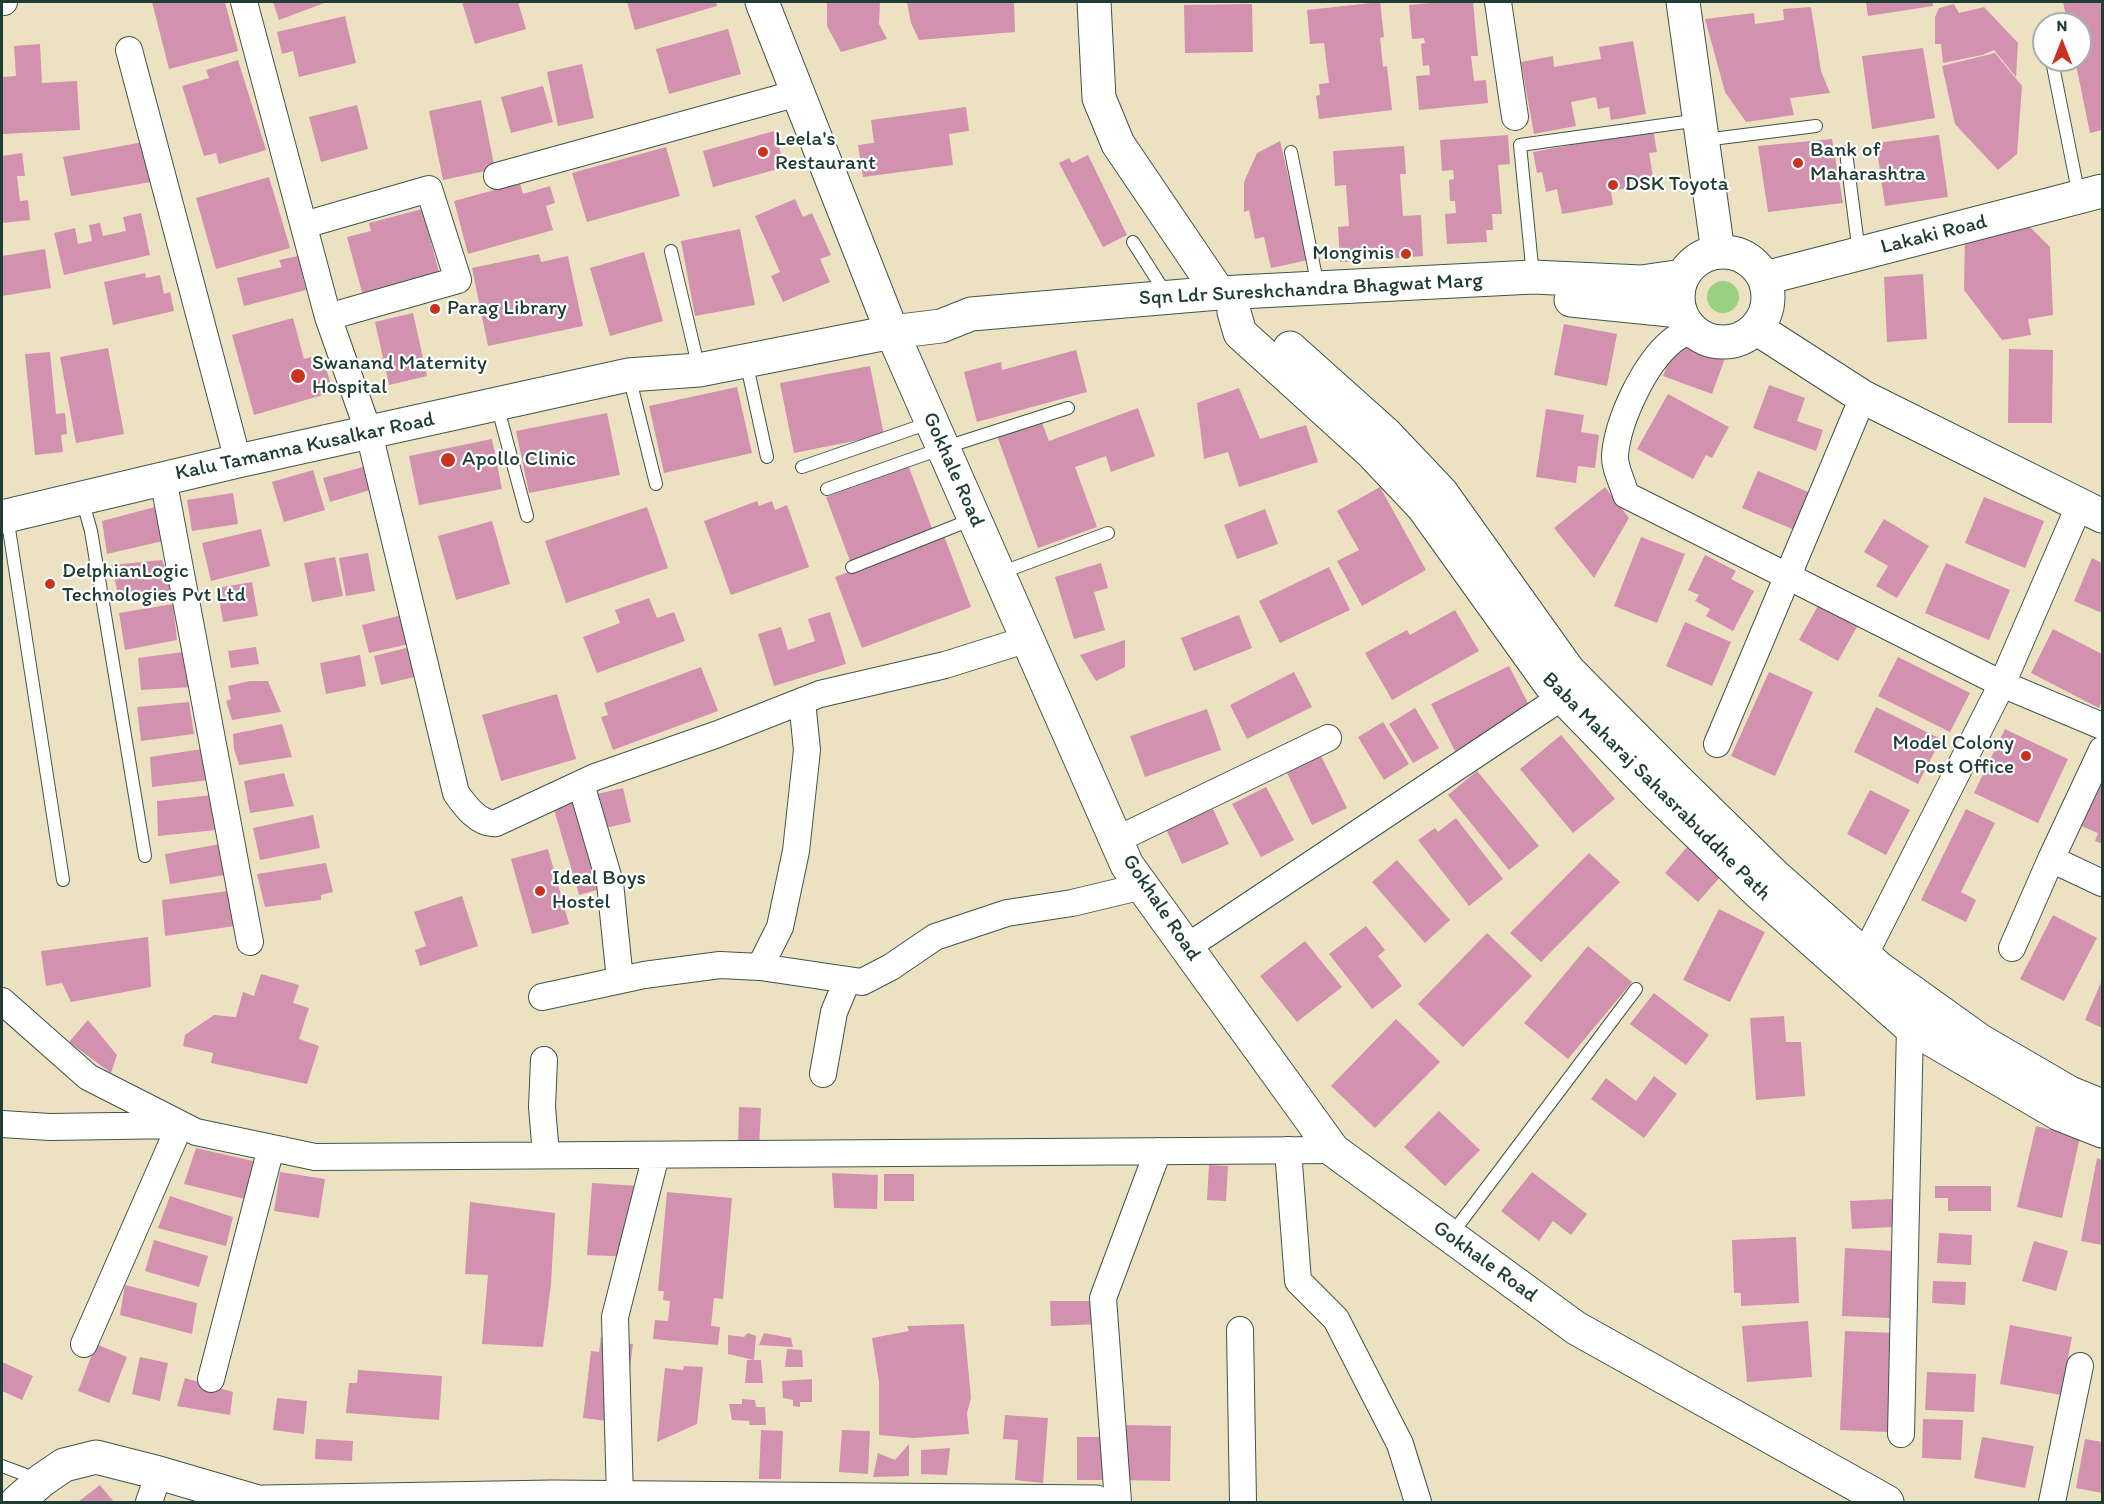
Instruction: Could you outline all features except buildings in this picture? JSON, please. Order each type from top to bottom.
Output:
[{"type":"street","points":[[244,2],[328,317],[369,433],[456,793],[477,816],[491,824],[496,824],[581,784],[820,694],[945,665],[1028,639]]},
{"type":"street","name":"Gokhale Road","points":[[762,2],[892,332],[1128,865],[1334,1150],[1576,1328],[1884,1502]]},
{"type":"street","points":[[1094,2],[1099,98],[1118,144],[1227,302]]},
{"type":"street","points":[[1498,2],[1515,117]]},
{"type":"street","points":[[1683,2],[1694,131],[1718,252]]},
{"type":"street","points":[[129,50],[238,461]]},
{"type":"street","points":[[497,176],[798,93]]},
{"type":"street","points":[[304,225],[429,189],[459,280],[328,317]]},
{"type":"street","name":"Lakaki Road","points":[[1765,278],[2091,194]]},
{"type":"street","points":[[1718,252],[1734,253],[1749,260],[1765,278],[1768,305],[1762,321],[1741,339],[1724,342],[1707,339],[1686,320],[1678,294],[1683,276],[1697,260],[1718,252]]},
{"type":"street","name":"Sqn Ldr Sureshchandra Bhagwat Marg","points":[[941,326],[974,333],[1227,302],[1318,288],[1533,277],[1641,282],[1683,276]]},
{"type":"street","name":"Sqn Ldr Sureshchandra Bhagwat Marg","points":[[892,332],[941,326],[971,314],[1168,297],[1227,302],[1535,296],[1686,320]]},
{"type":"street","name":"Baba Maharaj Sahasrabuddhe Path","points":[[1227,302],[1240,333],[1371,452],[1423,507],[1550,684],[1660,797],[1758,892],[1857,965],[1880,969],[1979,1040],[2070,1093],[2103,1106]]},
{"type":"street","name":"Baba Maharaj Sahasrabuddhe Path","points":[[1227,302],[1262,323],[1386,434],[1441,492],[1568,670],[1774,875],[1911,1027],[2059,1114],[2103,1131]]},
{"type":"street","points":[[1686,320],[1658,356],[1634,395],[1622,425],[1615,458],[1626,495],[2002,684],[2103,726]]},
{"type":"street","points":[[1756,328],[1863,397],[2091,510],[1857,965]]},
{"type":"street","name":"Kalu Tamanna Kusalkar Road","points":[[4,516],[238,461],[628,375],[699,370],[745,359],[892,332]]},
{"type":"street","points":[[1717,744],[1863,397]]},
{"type":"street","points":[[163,478],[250,942]]},
{"type":"street","points":[[1187,947],[1562,697]]},
{"type":"street","points":[[760,967],[780,927],[796,851],[807,750],[802,701]]},
{"type":"street","points":[[1116,840],[1328,738]]},
{"type":"street","points":[[2012,948],[2103,750]]},
{"type":"street","points":[[581,784],[610,883],[620,980]]},
{"type":"street","points":[[2051,859],[2103,883]]},
{"type":"street","points":[[542,997],[620,980],[720,965],[760,967],[862,982],[891,967],[935,937],[1007,913],[1072,903],[1143,886]]},
{"type":"street","points":[[823,1074],[834,1012],[847,981]]},
{"type":"street","points":[[2,1001],[88,1077],[180,1125],[196,1132],[315,1157],[1334,1150]]},
{"type":"street","points":[[1901,1434],[1911,1027]]},
{"type":"street","points":[[544,1060],[542,1107],[546,1155]]},
{"type":"street","points":[[2,1124],[50,1127],[180,1125]]},
{"type":"street","points":[[84,1344],[180,1125]]},
{"type":"street","points":[[211,1379],[271,1148]]},
{"type":"street","points":[[1288,1150],[1298,1281],[1336,1319],[1400,1444],[1418,1503]]},
{"type":"street","points":[[1118,1503],[1103,1298],[1158,1151]]},
{"type":"street","points":[[620,1498],[615,1317],[656,1155]]},
{"type":"street","points":[[1240,1330],[1243,1503]]},
{"type":"street","points":[[2052,1503],[2080,1366]]},
{"type":"street","points":[[16,1503],[42,1480],[64,1465],[96,1457],[154,1488],[258,1503]]},
{"type":"street","points":[[264,1503],[620,1498],[770,1502],[1096,1503]]},
{"type":"lane","points":[[2056,72],[2091,194]]},
{"type":"lane","points":[[1533,277],[1520,145],[1694,131],[1816,126]]},
{"type":"lane","points":[[1291,152],[1318,288]]},
{"type":"lane","points":[[1846,152],[1860,254]]},
{"type":"lane","points":[[1133,242],[1168,297]]},
{"type":"lane","points":[[671,251],[699,370]]},
{"type":"lane","points":[[745,359],[767,457]]},
{"type":"lane","points":[[628,375],[656,484]]},
{"type":"lane","points":[[496,404],[527,516]]},
{"type":"lane","points":[[802,467],[1068,408]]},
{"type":"lane","points":[[827,489],[938,435]]},
{"type":"lane","points":[[82,498],[91,531],[145,856]]},
{"type":"lane","points":[[4,516],[63,880]]},
{"type":"lane","points":[[852,567],[975,519]]},
{"type":"lane","points":[[999,574],[1108,533]]},
{"type":"lane","points":[[1450,1236],[1636,989]]},
{"type":"lane","points":[[2,1466],[42,1480]]},
{"type":"green space","points":[[1723,281],[1734,286],[1739,297],[1734,308],[1723,313],[1712,308],[1707,297],[1712,286]]},
{"type":"place","name":"Leela's Restaurant","points":[[763,152]]},
{"type":"place","name":"Bank of Maharashtra","points":[[1798,163]]},
{"type":"place","name":"DSK Toyota","points":[[1613,185]]},
{"type":"place","name":"Monginis","points":[[1406,254]]},
{"type":"place","name":"Parag Library","points":[[435,309]]},
{"type":"place","name":"Swanand Maternity Hospital","points":[[298,376]]},
{"type":"place","name":"Apollo Clinic","points":[[448,460]]},
{"type":"place","name":"DelphianLogic Technologies Pvt Ltd","points":[[50,584]]},
{"type":"place","name":"Model Colony Post Office","points":[[2026,756]]},
{"type":"place","name":"Ideal Boys Hostel","points":[[540,891]]}]
